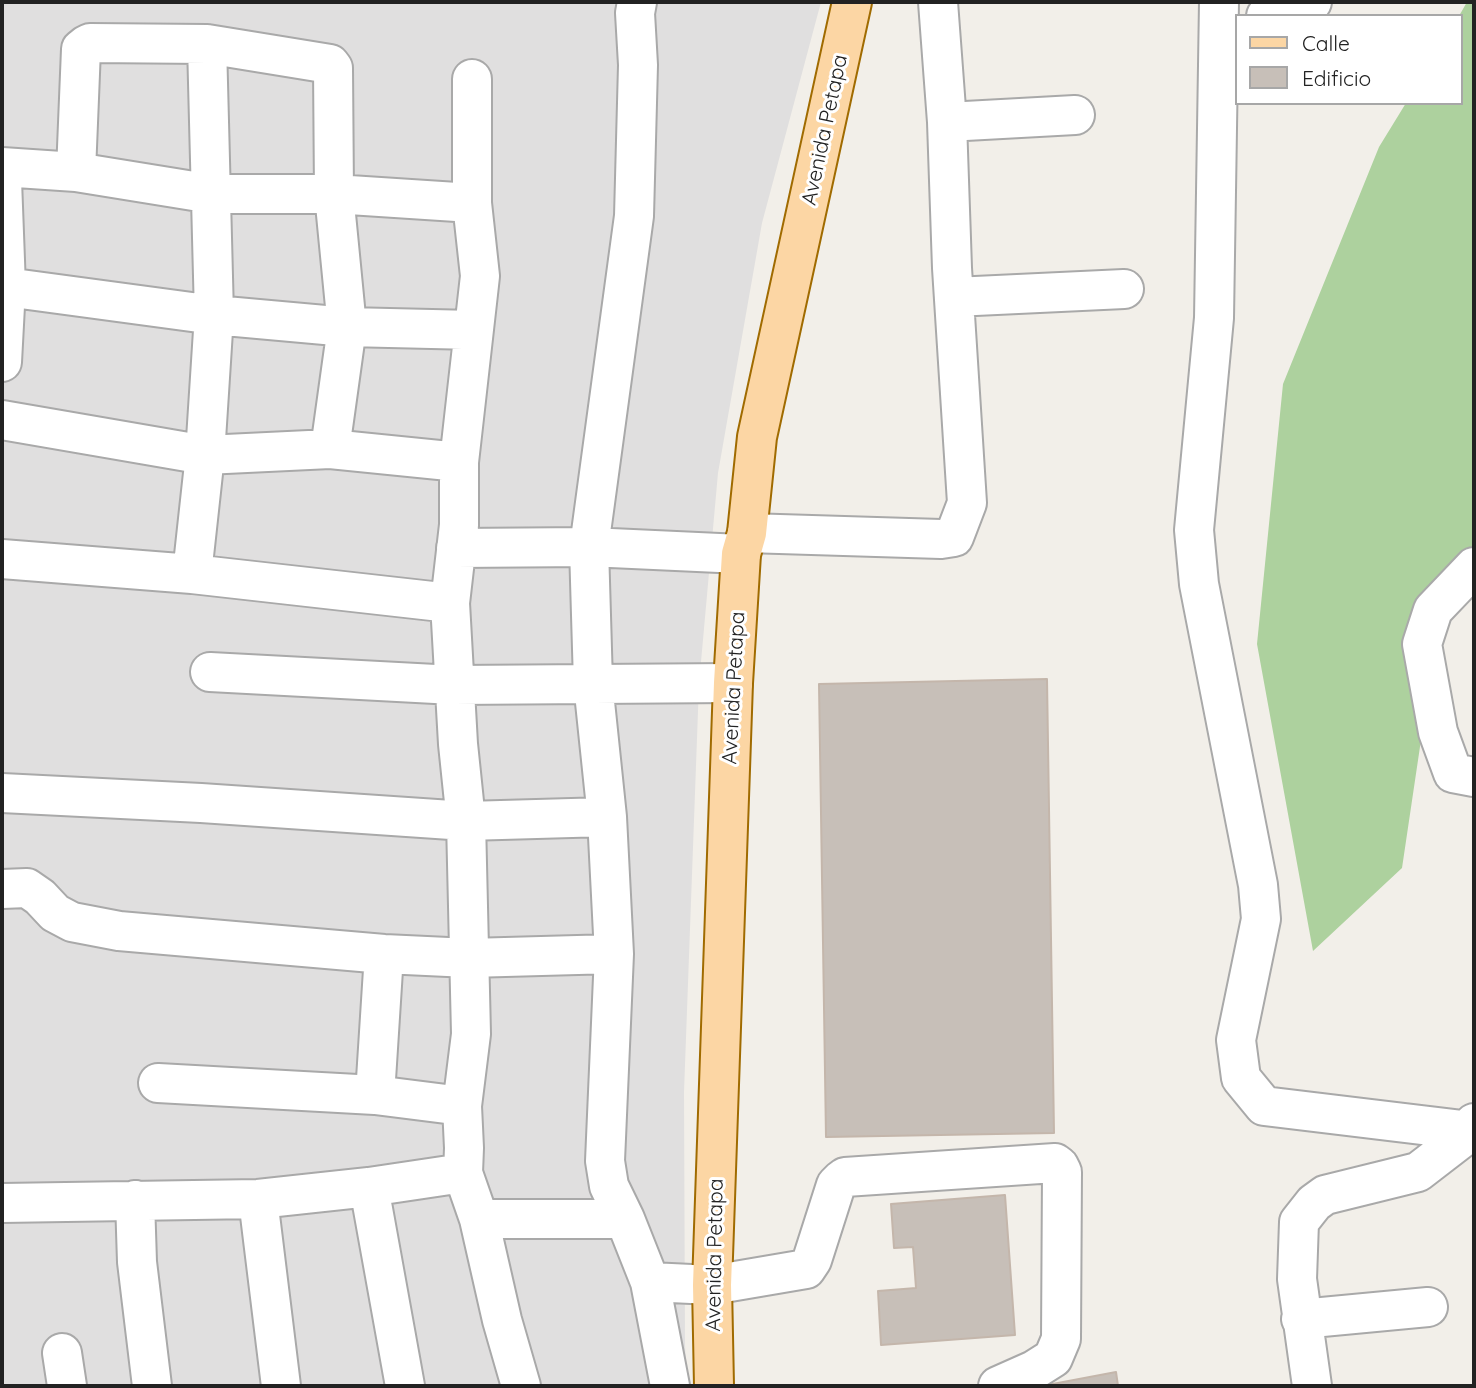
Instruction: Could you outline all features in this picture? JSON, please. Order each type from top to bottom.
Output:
[{"type":"main road","name":"Avenida Petapa","points":[[714,1386],[712,1285],[733,683],[744,544],[757,437],[852,2]]},
{"type":"street","points":[[637,2],[634,216],[589,547],[593,683],[607,817],[614,954],[605,1161],[609,1186],[650,1282],[670,1386]]},
{"type":"street","points":[[456,548],[744,544],[954,537],[967,503],[938,2]]},
{"type":"street","points":[[1273,14],[1312,2]]},
{"type":"street","points":[[1224,19],[1214,318],[1194,530],[1199,584],[1258,885],[1261,919],[1236,1040],[1241,1078],[1264,1106],[1473,1127]]},
{"type":"street","points":[[76,172],[81,49],[90,43],[207,44],[332,66],[334,194],[347,327],[330,449]]},
{"type":"street","points":[[192,574],[205,455],[214,315],[207,44]]},
{"type":"street","points":[[472,79],[472,203],[480,276],[459,462],[459,525],[450,603],[458,744],[466,821],[471,1034],[461,1106],[463,1173],[479,1219],[520,1386]]},
{"type":"street","points":[[947,122],[1075,115]]},
{"type":"street","points":[[2,167],[76,172],[212,194],[334,194],[472,203]]},
{"type":"street","points":[[2,180],[6,287],[2,362]]},
{"type":"street","points":[[6,287],[214,315],[347,327],[474,330]]},
{"type":"street","points":[[954,297],[1124,289]]},
{"type":"street","points":[[2,419],[205,455],[330,449],[459,462]]},
{"type":"street","points":[[2,559],[192,574],[450,603]]},
{"type":"street","points":[[1474,567],[1433,610],[1422,644],[1438,732],[1452,773],[1474,777]]},
{"type":"street","points":[[210,672],[454,685],[733,683]]},
{"type":"street","points":[[2,793],[466,821],[607,817]]},
{"type":"street","points":[[2,888],[27,888],[55,913],[72,922],[119,931],[384,954],[469,958],[614,954]]},
{"type":"street","points":[[374,1095],[384,954]]},
{"type":"street","points":[[158,1083],[374,1095],[461,1106]]},
{"type":"street","points":[[1312,1386],[1297,1279],[1299,1222],[1314,1203],[1325,1195],[1418,1172],[1473,1127]]},
{"type":"street","points":[[650,1282],[712,1285],[806,1269],[812,1260],[836,1185],[845,1177],[1055,1163],[1062,1172],[1061,1339],[1053,1358],[998,1386]]},
{"type":"street","points":[[2,1203],[257,1199],[369,1187],[463,1173]]},
{"type":"street","points":[[369,1187],[405,1386]]},
{"type":"street","points":[[257,1199],[281,1386]]},
{"type":"street","points":[[135,1200],[137,1262],[152,1386]]},
{"type":"street","points":[[479,1219],[625,1219]]},
{"type":"street","points":[[1301,1319],[1428,1307]]},
{"type":"shaded area","points":[[2,2],[821,2],[762,223],[718,473],[699,684],[684,1092],[687,1386],[2,1386]]},
{"type":"green space","points":[[1467,2],[1474,2],[1474,577],[1444,585],[1402,868],[1313,951],[1257,644],[1283,384],[1379,147],[1405,105],[1462,105],[1460,14]]},
{"type":"building","points":[[1047,679],[1054,1133],[826,1137],[819,684]]},
{"type":"building","points":[[1005,1195],[1015,1335],[881,1345],[878,1291],[916,1288],[913,1247],[894,1248],[891,1204]]},
{"type":"building","points":[[1116,1372],[1118,1386],[1042,1386]]}]
